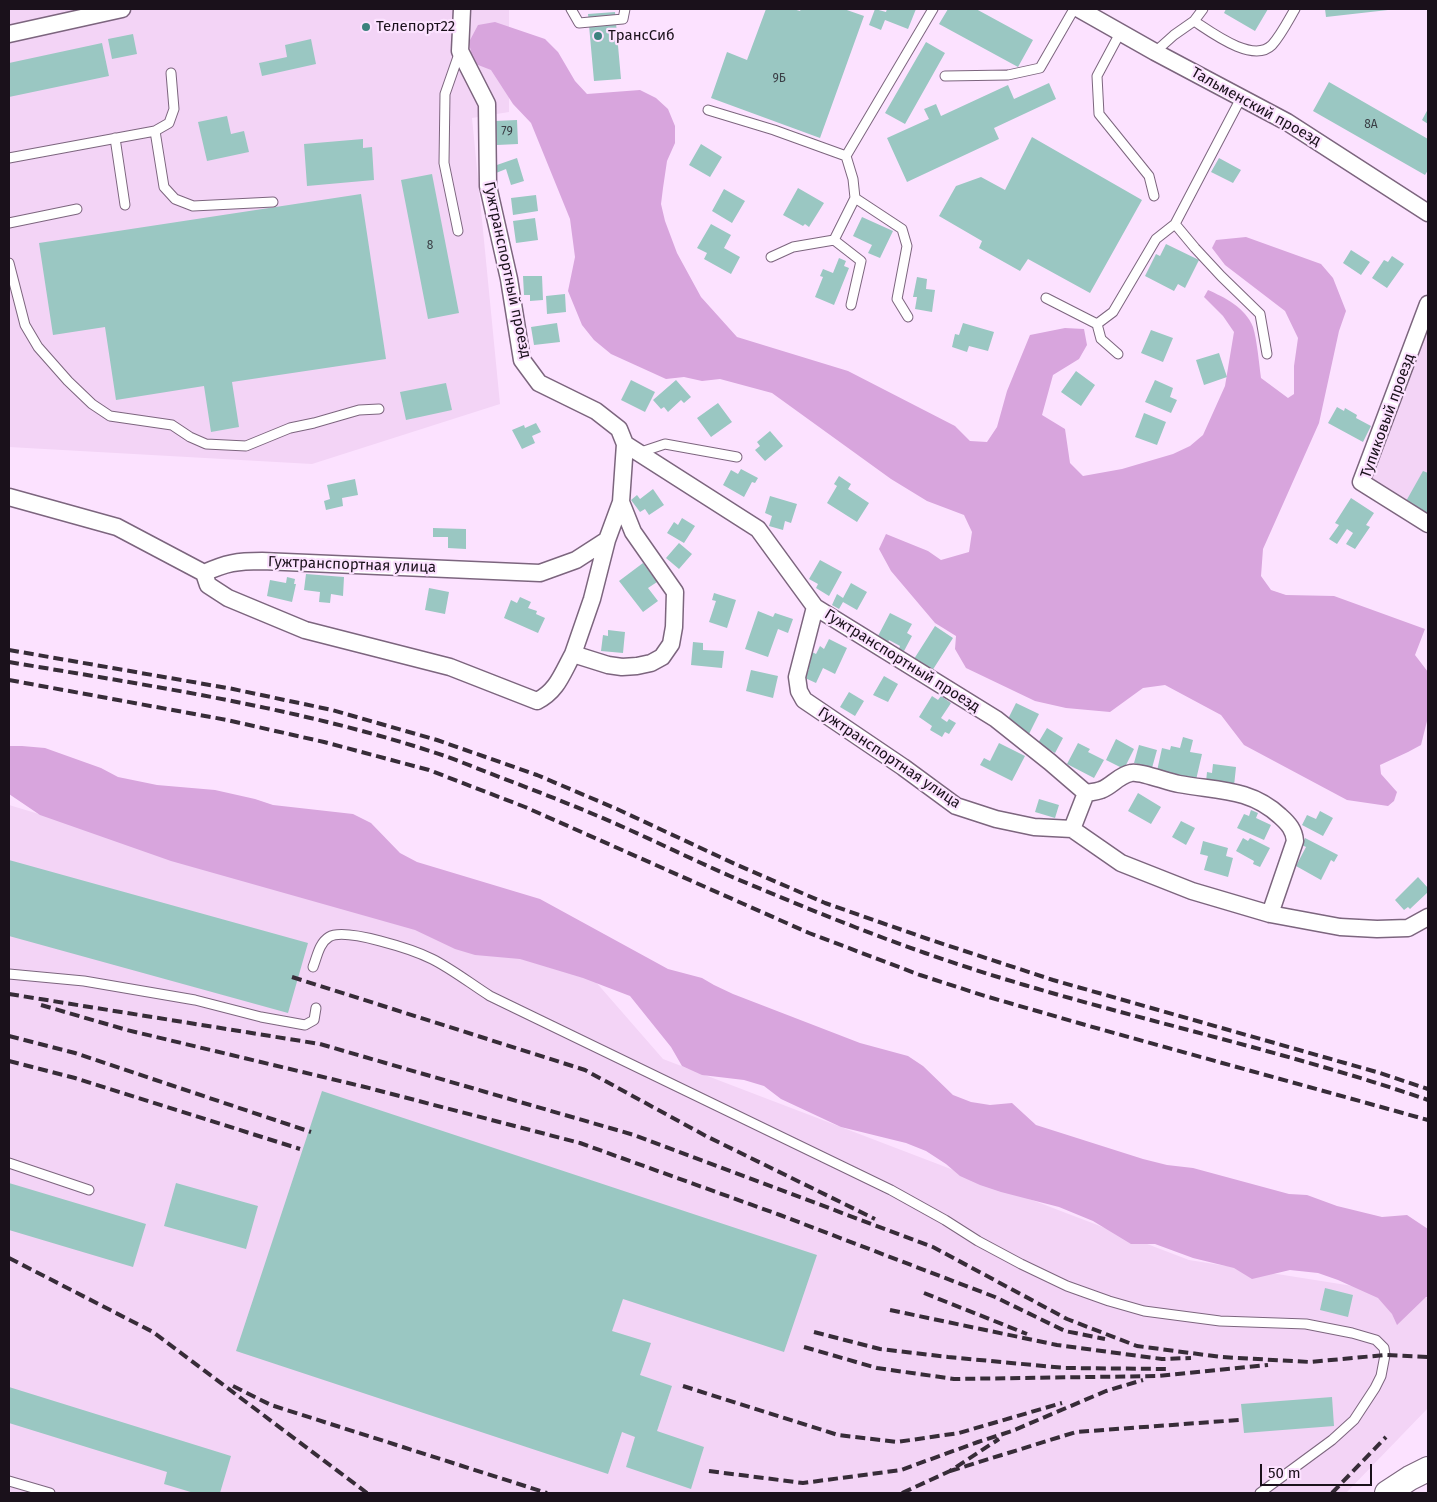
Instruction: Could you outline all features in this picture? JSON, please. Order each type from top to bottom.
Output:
[{"type":"main road","points":[[1387,1493],[1428,1469]]},
{"type":"street","points":[[9,34],[84,13],[122,9]]},
{"type":"street","name":"Гужтранспортный проезд","points":[[462,9],[460,51],[487,104],[488,186],[509,280],[522,360],[539,383],[596,411],[619,429],[631,448],[758,529],[815,606],[996,720],[1086,793]]},
{"type":"street","name":"Тальменский проезд","points":[[1079,9],[1120,33],[1287,122],[1428,213]]},
{"type":"street","name":"Тупиковый проезд","points":[[1428,304],[1361,482],[1428,524]]},
{"type":"street","points":[[9,497],[117,527],[204,573],[208,586],[228,598],[305,630],[450,667],[536,701],[547,696],[555,687],[573,654],[592,598],[607,540],[621,502],[631,448]]},
{"type":"street","points":[[573,654],[608,665],[622,667],[637,666],[651,663],[662,657],[671,644],[674,627],[675,592],[633,532],[621,502]]},
{"type":"street","name":"Гужтранспортная улица","points":[[204,573],[223,564],[241,561],[540,573],[576,560],[607,540]]},
{"type":"street","name":"Гужтранспортная улица","points":[[815,606],[797,677],[798,691],[804,700],[956,806],[996,819],[1034,827],[1072,829]]},
{"type":"street","points":[[1270,914],[1295,842],[1294,832],[1281,816],[1262,802],[1242,794],[1179,784],[1142,773],[1132,772],[1101,790],[1086,793],[1072,829],[1120,863],[1192,891],[1270,914],[1340,927],[1408,928],[1428,918]]},
{"type":"lane","points":[[571,9],[579,23],[622,19],[625,9]]},
{"type":"lane","points":[[834,240],[855,198],[853,179],[846,156],[933,9]]},
{"type":"lane","points":[[945,76],[1008,75],[1040,68],[1074,9]]},
{"type":"lane","points":[[1155,52],[1174,35],[1194,22],[1203,9]]},
{"type":"lane","points":[[1194,22],[1236,47],[1258,51],[1270,47],[1295,9]]},
{"type":"lane","points":[[1120,33],[1097,76],[1099,114],[1149,176],[1154,196]]},
{"type":"lane","points":[[458,231],[444,163],[446,94],[460,51]]},
{"type":"lane","points":[[9,158],[155,131],[168,123],[174,109],[171,73]]},
{"type":"lane","points":[[1098,324],[1113,312],[1156,239],[1175,224],[1240,98]]},
{"type":"lane","points":[[708,110],[774,130],[846,156]]},
{"type":"lane","points":[[155,131],[164,187],[174,199],[193,206],[273,202]]},
{"type":"lane","points":[[115,138],[125,205]]},
{"type":"lane","points":[[855,198],[902,229],[907,246],[897,299],[908,317]]},
{"type":"lane","points":[[9,223],[77,209]]},
{"type":"lane","points":[[1175,224],[1208,262],[1260,314],[1267,354]]},
{"type":"lane","points":[[771,257],[793,248],[834,240],[861,261],[851,305]]},
{"type":"lane","points":[[9,264],[25,325],[38,347],[92,404],[110,416],[172,425],[190,437],[206,444],[246,446],[290,428],[359,410],[379,409]]},
{"type":"lane","points":[[1046,298],[1098,324],[1102,339],[1118,354]]},
{"type":"lane","points":[[631,448],[665,444],[738,457]]},
{"type":"lane","points":[[313,967],[321,946],[327,938],[345,934],[401,947],[432,959],[490,996],[891,1190],[978,1241],[1068,1286],[1144,1311],[1220,1321],[1306,1324],[1376,1340],[1384,1348],[1385,1355],[1381,1376],[1376,1388],[1354,1420],[1332,1440],[1260,1493]]},
{"type":"lane","points":[[9,974],[84,981],[186,998],[261,1017],[305,1025],[310,1024],[314,1020],[316,1008]]},
{"type":"lane","points":[[9,1164],[90,1190]]},
{"type":"lane","points":[[9,1480],[50,1493]]},
{"type":"shaded area","points":[[9,9],[509,9],[509,112],[472,118],[500,404],[312,464],[9,447]]},
{"type":"shaded area","points":[[495,22],[545,39],[558,52],[575,81],[587,94],[640,90],[656,98],[668,109],[675,126],[675,143],[667,161],[663,188],[661,204],[665,221],[677,253],[701,297],[737,337],[848,371],[955,426],[970,441],[987,442],[997,427],[1007,391],[1030,335],[1065,328],[1084,329],[1087,345],[1079,359],[1053,375],[1042,415],[1065,429],[1070,463],[1083,476],[1122,469],[1173,454],[1190,446],[1203,435],[1225,386],[1234,332],[1223,316],[1204,297],[1208,290],[1234,304],[1250,320],[1256,338],[1261,378],[1288,398],[1294,394],[1294,366],[1298,338],[1285,311],[1225,265],[1212,248],[1216,240],[1246,237],[1321,264],[1333,278],[1346,311],[1339,331],[1319,423],[1263,549],[1261,576],[1271,590],[1286,595],[1334,596],[1425,629],[1415,655],[1428,672],[1428,717],[1421,745],[1380,765],[1381,774],[1397,792],[1394,801],[1388,806],[1347,800],[1244,745],[1221,715],[1165,685],[1143,688],[1110,712],[1066,708],[1035,701],[966,668],[955,649],[956,636],[935,623],[891,571],[879,549],[886,534],[928,551],[941,560],[969,552],[972,532],[964,515],[927,501],[891,479],[772,393],[720,379],[702,381],[684,377],[666,379],[611,354],[594,340],[582,325],[568,291],[575,257],[570,219],[531,123],[513,104],[491,70],[473,63],[469,42],[478,25]]},
{"type":"shaded area","points":[[1428,313],[1428,516],[1368,482]]},
{"type":"shaded area","points":[[9,746],[45,748],[101,768],[118,777],[157,785],[215,790],[273,805],[353,814],[371,823],[400,853],[417,862],[540,899],[668,969],[702,978],[733,994],[860,1043],[908,1056],[923,1066],[953,1095],[971,1102],[990,1105],[1012,1103],[1036,1125],[1143,1159],[1167,1165],[1193,1168],[1289,1194],[1307,1195],[1337,1206],[1382,1217],[1407,1215],[1428,1229],[1428,1297],[1397,1325],[1392,1314],[1378,1298],[1318,1273],[1290,1270],[1252,1279],[1234,1268],[1193,1258],[1155,1244],[1131,1244],[1093,1221],[1059,1207],[980,1185],[960,1176],[926,1151],[906,1143],[841,1127],[781,1099],[764,1086],[744,1080],[702,1075],[682,1066],[671,1047],[630,996],[583,978],[520,959],[475,955],[455,949],[415,930],[171,861],[40,815],[9,794]]},
{"type":"shaded area","points":[[9,805],[595,981],[663,1059],[1189,1260],[1428,1298],[1428,1408],[1346,1493],[9,1493]]},
{"type":"building","points":[[766,9],[793,9],[800,11],[801,9],[844,9],[864,16],[820,138],[711,98],[727,52],[747,60]]},
{"type":"building","points":[[875,9],[886,12],[887,9],[916,9],[908,29],[885,20],[881,30],[869,25]]},
{"type":"building","points":[[948,9],[976,9],[1033,40],[1018,67],[939,24]]},
{"type":"building","points":[[1226,9],[1268,9],[1255,31],[1224,13]]},
{"type":"building","points":[[1325,9],[1388,9],[1388,10],[1326,17]]},
{"type":"building","points":[[615,12],[621,79],[594,81],[588,14]]},
{"type":"building","points":[[133,34],[137,54],[112,59],[108,39]]},
{"type":"building","points":[[311,39],[316,64],[262,76],[259,63],[287,57],[285,45]]},
{"type":"building","points":[[926,42],[945,53],[905,124],[885,113]]},
{"type":"building","points":[[102,43],[109,76],[9,97],[9,63]]},
{"type":"building","points":[[1329,82],[1428,139],[1428,170],[1425,175],[1313,111]]},
{"type":"building","points":[[1049,83],[1056,99],[994,128],[999,139],[907,182],[887,138],[929,119],[924,109],[936,104],[941,116],[1008,85],[1014,99]]},
{"type":"building","points":[[1428,109],[1428,124],[1422,120]]},
{"type":"building","points":[[227,116],[231,134],[244,131],[249,152],[207,161],[198,122]]},
{"type":"building","points":[[517,120],[518,144],[497,145],[495,121]]},
{"type":"building","points":[[1032,137],[1142,200],[1090,293],[1028,259],[1020,271],[979,248],[982,241],[939,216],[956,186],[981,177],[1005,190]]},
{"type":"building","points":[[363,139],[363,148],[372,147],[374,180],[307,186],[304,144]]},
{"type":"building","points":[[701,144],[722,157],[710,177],[689,165]]},
{"type":"building","points":[[517,158],[524,181],[511,185],[506,169],[496,173],[494,166]]},
{"type":"building","points":[[1219,158],[1241,170],[1233,183],[1211,172]]},
{"type":"building","points":[[432,174],[459,313],[428,319],[401,180]]},
{"type":"building","points":[[798,188],[824,203],[809,227],[805,224],[803,226],[783,215]]},
{"type":"building","points":[[724,189],[745,201],[732,223],[712,211]]},
{"type":"building","points":[[361,194],[386,359],[232,382],[239,427],[211,432],[204,386],[116,400],[105,327],[53,335],[39,243]]},
{"type":"building","points":[[536,195],[538,211],[513,215],[511,198]]},
{"type":"building","points":[[862,217],[893,231],[880,258],[868,253],[872,245],[853,236]]},
{"type":"building","points":[[535,218],[538,240],[516,243],[513,221]]},
{"type":"building","points":[[711,224],[731,235],[724,248],[740,257],[731,274],[704,259],[707,253],[697,248]]},
{"type":"building","points":[[1166,244],[1199,260],[1185,288],[1178,284],[1174,291],[1145,276],[1156,254],[1160,256]]},
{"type":"building","points":[[1351,250],[1370,262],[1361,275],[1343,263]]},
{"type":"building","points":[[1392,256],[1404,264],[1387,288],[1372,278],[1384,260],[1388,262]]},
{"type":"building","points":[[839,258],[846,261],[844,266],[849,268],[834,305],[815,297],[823,277],[820,276],[823,269],[833,273]]},
{"type":"building","points":[[523,276],[542,276],[543,300],[530,301],[530,295],[524,295]]},
{"type":"building","points":[[917,277],[927,279],[926,289],[935,290],[932,312],[915,309],[917,297],[913,297]]},
{"type":"building","points":[[565,294],[566,312],[547,314],[546,296]]},
{"type":"building","points":[[557,323],[560,342],[534,345],[531,327]]},
{"type":"building","points":[[963,323],[994,332],[988,351],[969,346],[967,352],[952,347],[955,334],[959,335]]},
{"type":"building","points":[[1151,330],[1173,338],[1163,362],[1141,353]]},
{"type":"building","points":[[1219,353],[1227,377],[1204,385],[1196,360]]},
{"type":"building","points":[[1076,371],[1095,385],[1081,406],[1061,392]]},
{"type":"building","points":[[631,380],[655,392],[645,412],[621,400]]},
{"type":"building","points":[[676,380],[691,397],[684,403],[681,400],[668,412],[664,407],[661,409],[653,400]]},
{"type":"building","points":[[1155,380],[1173,388],[1170,397],[1177,400],[1171,413],[1145,402]]},
{"type":"building","points":[[446,383],[452,410],[406,420],[400,392]]},
{"type":"building","points":[[718,403],[732,422],[711,437],[697,418]]},
{"type":"building","points":[[1337,407],[1344,411],[1345,408],[1357,415],[1356,418],[1371,426],[1363,442],[1328,423]]},
{"type":"building","points":[[1144,413],[1166,422],[1157,445],[1135,437]]},
{"type":"building","points":[[536,423],[541,432],[532,436],[535,443],[522,449],[512,430],[524,425],[525,428]]},
{"type":"building","points":[[770,431],[783,446],[765,461],[755,450],[760,446],[757,442]]},
{"type":"building","points":[[741,469],[758,478],[755,483],[752,482],[744,497],[723,485],[731,470],[738,474]]},
{"type":"building","points":[[1423,471],[1428,473],[1428,516],[1405,503]]},
{"type":"building","points":[[839,476],[851,484],[848,489],[869,503],[857,522],[827,503],[837,486],[834,484]]},
{"type":"building","points":[[355,479],[358,495],[342,498],[343,506],[326,510],[324,501],[330,499],[327,485]]},
{"type":"building","points":[[653,489],[664,505],[649,515],[645,509],[640,512],[631,500],[637,495],[640,499]]},
{"type":"building","points":[[770,496],[797,504],[791,523],[785,521],[783,530],[769,526],[772,516],[765,513]]},
{"type":"building","points":[[1351,498],[1374,513],[1366,525],[1370,527],[1355,549],[1346,544],[1353,533],[1347,529],[1337,544],[1329,539],[1339,525],[1335,523]]},
{"type":"building","points":[[682,518],[695,526],[684,543],[667,533],[674,522],[678,525]]},
{"type":"building","points":[[433,528],[466,529],[466,549],[448,548],[448,537],[433,537]]},
{"type":"building","points":[[679,543],[692,554],[679,569],[666,558]]},
{"type":"building","points":[[820,560],[842,572],[829,596],[816,588],[818,584],[809,579]]},
{"type":"building","points":[[643,563],[657,582],[648,588],[658,601],[643,612],[619,581]]},
{"type":"building","points":[[306,574],[344,577],[343,596],[331,594],[330,603],[319,602],[320,592],[304,590]]},
{"type":"building","points":[[287,577],[295,579],[294,584],[296,584],[292,602],[267,596],[270,580],[286,583]]},
{"type":"building","points":[[851,583],[867,592],[857,610],[843,602],[839,609],[832,605],[837,594],[843,598]]},
{"type":"building","points":[[429,588],[449,592],[445,614],[425,610]]},
{"type":"building","points":[[714,593],[736,600],[727,628],[709,622],[716,601],[712,600]]},
{"type":"building","points":[[520,597],[531,602],[528,608],[537,611],[536,614],[545,618],[538,633],[504,618],[511,600],[517,603]]},
{"type":"building","points":[[758,611],[773,617],[775,613],[793,619],[788,633],[778,629],[768,657],[745,649]]},
{"type":"building","points":[[890,613],[912,624],[907,633],[912,636],[904,651],[899,649],[900,646],[889,640],[887,644],[881,641],[882,638],[878,636]]},
{"type":"building","points":[[935,626],[953,638],[932,671],[914,659]]},
{"type":"building","points":[[608,630],[625,632],[623,653],[601,651],[603,635],[608,636]]},
{"type":"building","points":[[829,639],[847,648],[835,674],[823,668],[816,683],[805,678],[809,669],[805,667],[812,652],[816,654],[820,646],[824,649]]},
{"type":"building","points":[[693,642],[703,643],[703,650],[724,651],[722,668],[691,665]]},
{"type":"building","points":[[751,670],[778,676],[773,698],[746,691]]},
{"type":"building","points":[[884,676],[898,684],[888,702],[873,695]]},
{"type":"building","points":[[849,692],[864,701],[855,716],[840,707]]},
{"type":"building","points":[[932,696],[938,700],[941,696],[951,703],[941,718],[947,722],[949,719],[956,723],[949,734],[945,732],[942,737],[930,730],[932,726],[919,717]]},
{"type":"building","points":[[1016,703],[1039,714],[1029,734],[1006,723]]},
{"type":"building","points":[[1047,728],[1063,738],[1055,753],[1038,743]]},
{"type":"building","points":[[1183,737],[1193,740],[1190,752],[1202,754],[1196,780],[1157,771],[1162,748],[1170,750],[1171,746],[1180,748]]},
{"type":"building","points":[[1116,739],[1134,749],[1124,769],[1106,760]]},
{"type":"building","points":[[999,743],[1025,756],[1012,781],[980,765],[984,758],[990,761]]},
{"type":"building","points":[[1078,743],[1090,749],[1088,752],[1104,760],[1094,778],[1067,764]]},
{"type":"building","points":[[1139,745],[1157,750],[1152,768],[1134,763]]},
{"type":"building","points":[[1213,764],[1236,767],[1234,786],[1206,782],[1207,772],[1212,773]]},
{"type":"building","points":[[1138,793],[1161,807],[1151,824],[1128,811]]},
{"type":"building","points":[[1039,799],[1059,805],[1055,818],[1035,812]]},
{"type":"building","points":[[1251,810],[1258,813],[1256,818],[1271,825],[1264,840],[1237,828],[1244,814],[1249,816]]},
{"type":"building","points":[[1320,811],[1333,818],[1323,836],[1302,825],[1307,815],[1316,819]]},
{"type":"building","points":[[1181,821],[1195,828],[1186,845],[1172,837]]},
{"type":"building","points":[[1243,838],[1248,841],[1250,838],[1270,848],[1260,867],[1253,864],[1254,861],[1236,851]]},
{"type":"building","points":[[1305,838],[1338,855],[1334,862],[1331,860],[1321,880],[1296,866],[1306,847],[1302,845]]},
{"type":"building","points":[[1203,841],[1228,848],[1226,856],[1233,858],[1228,877],[1204,870],[1208,856],[1200,854]]},
{"type":"building","points":[[9,860],[308,943],[288,1013],[9,936]]},
{"type":"building","points":[[1418,877],[1428,888],[1428,892],[1410,909],[1408,907],[1404,910],[1395,900]]},
{"type":"building","points":[[322,1091],[817,1255],[784,1352],[623,1299],[612,1331],[651,1343],[640,1375],[672,1386],[657,1431],[704,1447],[691,1489],[626,1467],[635,1437],[622,1432],[608,1474],[236,1351]]},
{"type":"building","points":[[9,1183],[146,1224],[133,1267],[9,1230]]},
{"type":"building","points":[[176,1183],[258,1206],[246,1249],[164,1226]]},
{"type":"building","points":[[1325,1288],[1353,1295],[1348,1317],[1320,1310]]},
{"type":"building","points":[[9,1387],[231,1456],[220,1493],[194,1493],[164,1484],[167,1472],[9,1423]]},
{"type":"building","points":[[1332,1397],[1334,1426],[1244,1433],[1241,1404]]},
{"type":"railway","points":[[9,650],[233,689],[332,710],[437,740],[537,775],[825,903],[1053,980],[1380,1073],[1428,1089]]},
{"type":"railway","points":[[9,662],[169,689],[276,710],[381,736],[433,752],[583,810],[629,829],[715,870],[851,926],[925,953],[987,974],[1303,1061],[1428,1100]]},
{"type":"railway","points":[[9,680],[227,720],[324,742],[429,770],[525,807],[809,933],[920,975],[1089,1026],[1428,1120]]},
{"type":"railway","points":[[292,977],[585,1070],[706,1136],[875,1219]]},
{"type":"railway","points":[[9,994],[320,1044],[634,1135],[933,1247],[1067,1319],[1137,1346],[1221,1357],[1310,1362],[1385,1355],[1428,1357]]},
{"type":"railway","points":[[41,1005],[127,1030],[365,1087],[580,1143],[780,1215],[995,1297],[1065,1331],[1105,1339]]},
{"type":"railway","points":[[9,1036],[75,1053],[311,1132]]},
{"type":"railway","points":[[9,1061],[75,1078],[300,1149]]},
{"type":"railway","points":[[9,1258],[153,1332],[367,1493]]},
{"type":"railway","points":[[924,1293],[1027,1334]]},
{"type":"railway","points":[[890,1310],[1057,1345],[1162,1359],[1191,1358]]},
{"type":"railway","points":[[814,1332],[880,1349],[948,1357],[1065,1368],[1167,1369]]},
{"type":"railway","points":[[804,1347],[877,1368],[954,1379],[1158,1376],[1268,1365]]},
{"type":"railway","points":[[709,1471],[803,1483],[901,1470],[1012,1431],[1106,1391],[1143,1380]]},
{"type":"railway","points":[[233,1386],[271,1405],[547,1493]]},
{"type":"railway","points":[[683,1386],[838,1435],[897,1442],[959,1433],[1062,1403]]},
{"type":"railway","points":[[950,1471],[1076,1432],[1239,1420]]},
{"type":"railway","points":[[1332,1493],[1386,1437]]},
{"type":"railway","points":[[902,1493],[950,1471],[999,1439]]},
{"type":"place","name":"Телепорт22","points":[[366,27]]},
{"type":"place","name":"ТрансСиб","points":[[598,36]]}]
